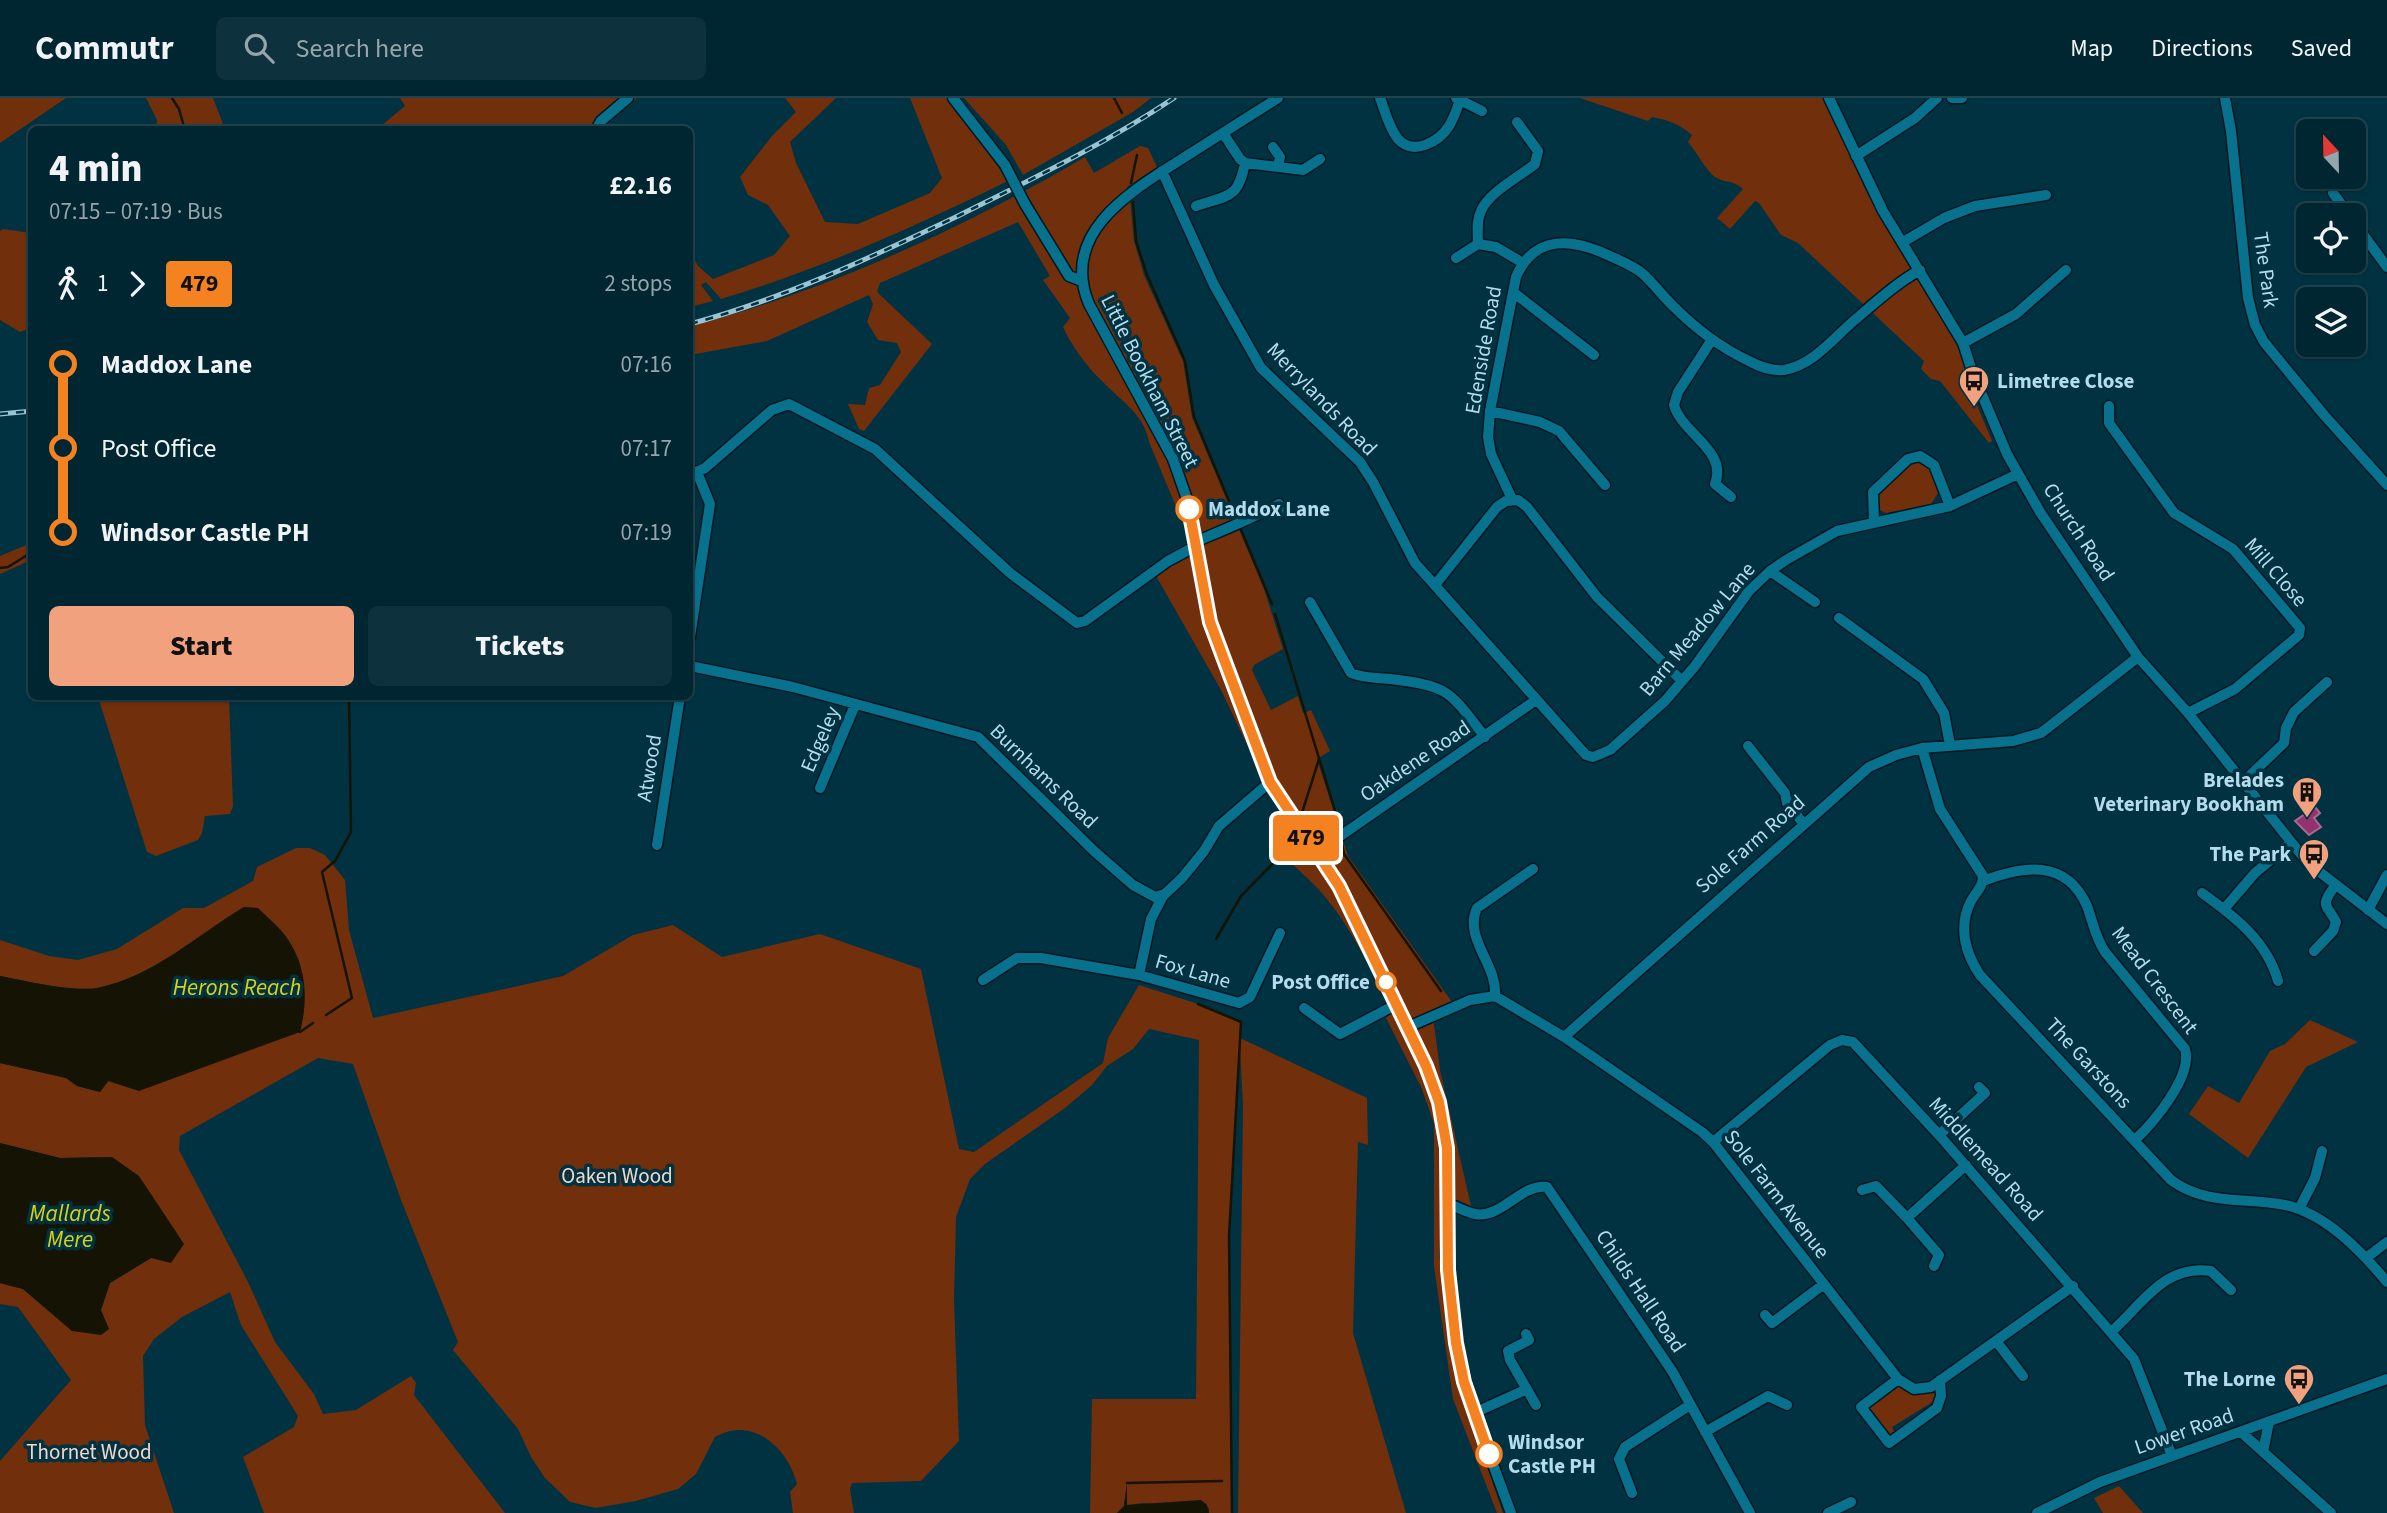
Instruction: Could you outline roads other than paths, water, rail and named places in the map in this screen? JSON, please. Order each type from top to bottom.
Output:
[{"type":"street","points":[[598,126],[628,98]]},
{"type":"street","points":[[953,98],[1005,164],[1066,271],[1071,278],[1082,281]]},
{"type":"street","points":[[1162,171],[1278,98]]},
{"type":"street","points":[[1380,98],[1395,135],[1406,146],[1432,143],[1448,128],[1458,99],[1482,111]]},
{"type":"street","name":"Church Road","points":[[1829,98],[1883,211],[1963,343],[1996,432],[2040,512],[2138,657],[2188,713],[2291,843],[2308,863],[2335,886],[2387,924]]},
{"type":"street","points":[[1856,156],[1915,118],[1937,98]]},
{"type":"street","points":[[1952,98],[1962,98]]},
{"type":"street","name":"The Park","points":[[2225,98],[2231,131],[2248,298],[2255,325],[2264,342],[2295,381],[2387,485]]},
{"type":"street","points":[[1478,244],[1477,224],[1481,209],[1492,197],[1535,164],[1538,151],[1517,122]]},
{"type":"street","points":[[1223,132],[1245,163],[1303,170],[1320,159]]},
{"type":"street","points":[[1273,147],[1280,157],[1278,166]]},
{"type":"street","points":[[1196,206],[1235,192],[1241,183],[1245,163]]},
{"type":"street","name":"Little Bookham Street","points":[[1162,171],[1129,193],[1107,213],[1088,244],[1082,281],[1089,304],[1173,459],[1188,502],[1210,622],[1270,782],[1339,886],[1408,1027],[1439,1102],[1447,1148],[1448,1270],[1456,1343],[1474,1413],[1511,1513]]},
{"type":"street","name":"Merrylands Road","points":[[1162,171],[1214,285],[1252,355],[1283,390],[1360,462],[1373,482],[1406,550],[1536,700]]},
{"type":"street","points":[[2333,193],[2340,203]]},
{"type":"street","points":[[1903,242],[1944,218],[1975,206],[2046,195]]},
{"type":"street","points":[[2366,238],[2387,267]]},
{"type":"street","name":"Edenside Road","points":[[1512,499],[1490,448],[1490,411],[1513,292],[1523,263],[1539,250],[1557,242],[1593,248],[1642,273],[1711,341],[1763,368],[1781,370],[1794,368],[1818,353],[1858,317],[1920,270]]},
{"type":"street","points":[[1457,258],[1478,244],[1496,247],[1523,263]]},
{"type":"street","points":[[1963,343],[2016,314],[2066,270]]},
{"type":"street","points":[[1513,292],[1594,355]]},
{"type":"street","points":[[1711,341],[1678,392],[1674,405],[1682,422],[1702,442],[1715,461],[1718,474],[1715,484],[1731,496]]},
{"type":"street","points":[[693,618],[710,504],[693,471],[709,466],[772,410],[787,403],[875,449],[1010,573],[1073,622],[1085,621],[1195,544],[1279,504],[1283,513]]},
{"type":"street","name":"Mill Close","points":[[2109,405],[2109,423],[2174,513],[2233,550],[2300,628],[2299,635],[2235,689],[2188,713]]},
{"type":"street","points":[[1490,411],[1540,422],[1559,431],[1605,485]]},
{"type":"street","points":[[1874,522],[1873,492],[1908,458],[1920,456],[1934,465],[1950,506]]},
{"type":"street","name":"Barn Meadow Lane","points":[[1536,700],[1586,755],[1593,757],[1610,750],[1647,718],[1682,681],[1730,614],[1770,570],[1837,531],[1950,506],[2018,474]]},
{"type":"street","points":[[1435,585],[1492,512],[1512,499],[1524,503],[1597,597],[1682,681]]},
{"type":"street","points":[[1770,570],[1815,601]]},
{"type":"street","points":[[1310,602],[1351,673],[1439,688],[1454,699],[1485,737]]},
{"type":"street","points":[[1839,618],[1923,679],[1944,713],[1950,746]]},
{"type":"street","name":"Sole Farm Road","points":[[1564,1037],[1869,767],[1896,755],[1922,748],[2013,741],[2041,733],[2138,657]]},
{"type":"street","name":"Burnhams Road","points":[[693,667],[793,687],[978,737],[1094,851],[1133,884],[1151,896],[1165,894]]},
{"type":"street","points":[[2243,782],[2284,743],[2286,728],[2294,712],[2327,682]]},
{"type":"street","name":"Atwood","points":[[657,845],[679,700]]},
{"type":"street","name":"Oakdene Road","points":[[1316,853],[1536,700]]},
{"type":"street","name":"Edgeley","points":[[820,788],[855,705]]},
{"type":"street","points":[[1748,746],[1785,793],[1787,803],[1803,823]]},
{"type":"street","points":[[1922,748],[1940,809],[1981,869],[1983,881]]},
{"type":"street","points":[[1165,894],[1190,870],[1219,826],[1270,782]]},
{"type":"street","points":[[2224,909],[2255,873],[2291,843]]},
{"type":"street","points":[[1495,996],[1496,983],[1474,930],[1472,917],[1477,908],[1533,869]]},
{"type":"street","name":"Mead Crescent","points":[[1983,881],[2014,869],[2039,869],[2052,872],[2073,886],[2087,907],[2096,937],[2105,952],[2185,1049],[2187,1058],[2183,1074],[2154,1122],[2135,1140]]},
{"type":"street","points":[[2368,910],[2387,875]]},
{"type":"street","name":"The Garstons","points":[[1983,881],[1967,912],[1964,925],[1964,939],[1973,965],[2171,1180],[2190,1192],[2216,1199],[2259,1202],[2299,1209],[2341,1236],[2366,1258],[2387,1282]]},
{"type":"street","points":[[2315,951],[2333,931],[2336,922],[2326,911],[2325,904],[2335,886]]},
{"type":"street","points":[[2202,893],[2224,909],[2262,946],[2274,967],[2278,981]]},
{"type":"street","name":"Fox Lane","points":[[1165,894],[1152,919],[1139,975],[1240,1003],[1250,997],[1280,933]]},
{"type":"street","points":[[983,980],[1017,958],[1041,958],[1139,975]]},
{"type":"street","points":[[1408,1027],[1470,1000],[1495,996],[1564,1037]]},
{"type":"street","points":[[1304,1008],[1340,1034],[1397,1004]]},
{"type":"street","name":"Sole Farm Avenue","points":[[1564,1037],[1713,1142],[1898,1379]]},
{"type":"street","name":"Middlemead Road","points":[[1713,1142],[1830,1045],[1842,1040],[1853,1042],[1862,1048],[2073,1286],[2134,1359],[2172,1456]]},
{"type":"street","points":[[1940,1135],[1985,1093],[1979,1087]]},
{"type":"street","points":[[2299,1209],[2315,1178],[2322,1151]]},
{"type":"street","points":[[1907,1218],[1966,1165]]},
{"type":"street","name":"Childs Hall Road","points":[[1449,1204],[1477,1214],[1487,1213],[1537,1186],[1547,1188],[1665,1360],[1750,1513]]},
{"type":"street","points":[[1862,1190],[1876,1186],[1907,1218],[1939,1255],[1934,1266]]},
{"type":"street","points":[[2366,1258],[2387,1242]]},
{"type":"street","points":[[2112,1331],[2155,1288],[2182,1274],[2211,1272],[2231,1290]]},
{"type":"street","points":[[1765,1315],[1772,1324],[1824,1284]]},
{"type":"street","points":[[1940,1380],[1941,1396],[1937,1408],[1889,1443],[1861,1407],[1898,1379],[1914,1389],[1931,1387],[1940,1380],[2073,1286]]},
{"type":"street","points":[[1526,1334],[1529,1340],[1508,1351],[1510,1360],[1535,1405]]},
{"type":"street","points":[[1996,1341],[2023,1376]]},
{"type":"street","name":"Lower Road","points":[[2037,1513],[2100,1482],[2387,1379]]},
{"type":"street","points":[[1474,1413],[1527,1389]]},
{"type":"street","points":[[1705,1432],[1768,1396],[1787,1405]]},
{"type":"street","points":[[1632,1493],[1619,1459],[1625,1447],[1690,1405]]},
{"type":"street","points":[[2263,1452],[2269,1422]]},
{"type":"street","points":[[2241,1432],[2331,1513]]},
{"type":"street","points":[[1828,1513],[1851,1502]]},
{"type":"water","name":"Herons Reach","points":[[244,907],[258,908],[283,932],[295,952],[305,997],[300,1032],[139,1091],[108,1081],[100,1092],[77,1086],[66,1078],[0,1063],[0,976],[75,989],[97,988],[117,983],[156,965]]},
{"type":"water","name":"Mallards Mere","points":[[0,1143],[60,1158],[112,1157],[139,1176],[184,1244],[171,1263],[151,1258],[110,1283],[101,1310],[109,1329],[101,1335],[72,1331],[23,1289],[0,1283]]},
{"type":"water","points":[[1127,1483],[1127,1505],[1201,1500],[1207,1505],[1209,1513],[1117,1513],[1124,1506]]},
{"type":"waterway","points":[[172,98],[179,109],[184,126]]},
{"type":"waterway","points":[[1114,98],[1122,113]]},
{"type":"waterway","points":[[1131,183],[1137,155]]},
{"type":"waterway","points":[[1133,202],[1136,241],[1147,275],[1185,361],[1194,417],[1272,604]]},
{"type":"waterway","points":[[0,568],[8,567],[28,554]]},
{"type":"waterway","points":[[1275,614],[1340,827]]},
{"type":"waterway","points":[[326,1015],[352,998],[322,872],[335,861],[351,832],[349,700]]},
{"type":"waterway","points":[[1301,816],[1319,759]]},
{"type":"waterway","points":[[1216,939],[1241,896],[1291,845],[1296,833]]},
{"type":"waterway","points":[[1342,844],[1344,854],[1441,991]]},
{"type":"waterway","points":[[1198,1004],[1241,1022],[1229,1236],[1232,1513]]},
{"type":"waterway","points":[[300,1032],[313,1023]]},
{"type":"waterway","points":[[1127,1483],[1222,1481]]},
{"type":"railway","points":[[693,323],[793,290],[894,246],[1069,160],[1174,98]]},
{"type":"railway","points":[[0,414],[28,411]]},
{"type":"place","name":"Limetree Close","points":[[1974,408]]},
{"type":"place","name":"Maddox Lane","points":[[1189,509]]},
{"type":"place","name":"Brelades Veterinary Bookham","points":[[2307,819]]},
{"type":"place","name":"The Park","points":[[2314,881]]},
{"type":"place","name":"Post Office","points":[[1386,982]]},
{"type":"place","name":"The Lorne","points":[[2299,1406]]},
{"type":"place","name":"Windsor Castle PH","points":[[1489,1454]]},
{"type":"park label","name":"Oaken Wood","points":[[617,1176]]},
{"type":"park label","name":"Thornet Wood","points":[[89,1452]]}]
